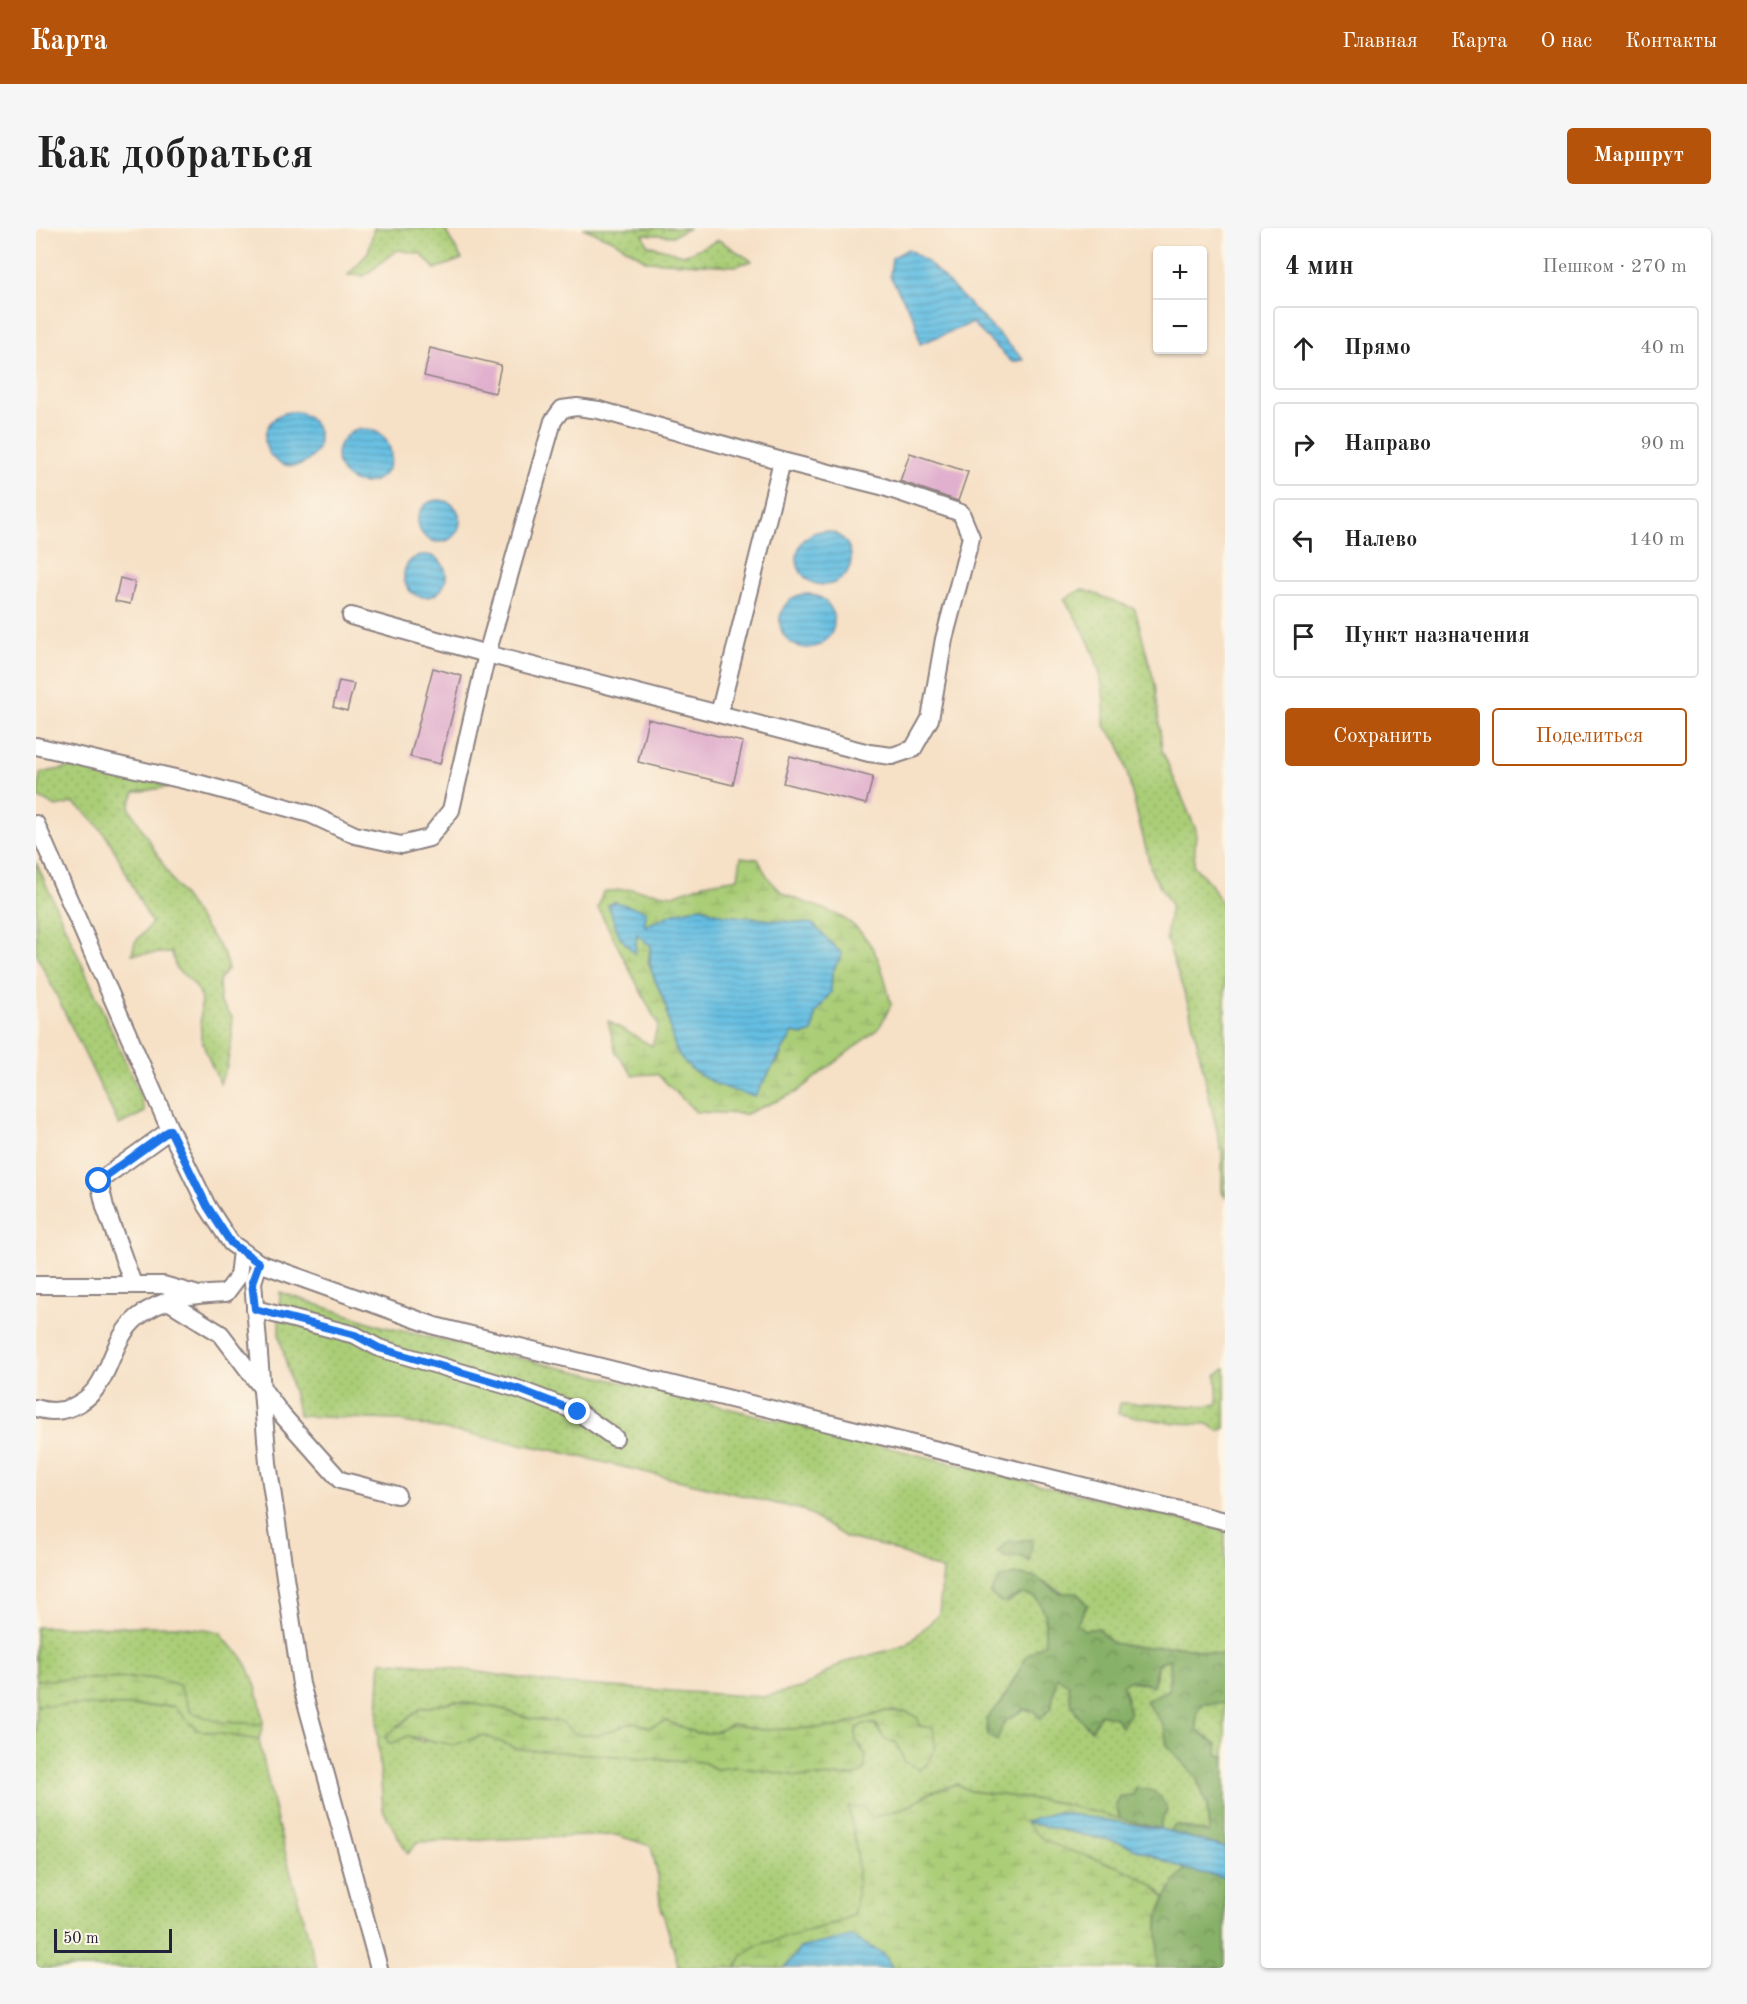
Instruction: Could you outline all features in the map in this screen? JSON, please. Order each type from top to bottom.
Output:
[{"type":"street","points":[[36,746],[245,796],[310,814],[355,834],[401,845],[429,838],[451,810],[487,654],[553,422],[562,409],[577,406],[599,410],[881,486],[961,513],[971,537],[944,639],[930,719],[913,749],[892,756],[869,753],[487,654],[351,616]]},
{"type":"street","points":[[719,714],[782,461]]},
{"type":"street","points":[[36,824],[170,1130],[207,1206],[231,1243],[259,1263],[435,1326],[1225,1521]]},
{"type":"street","points":[[133,1284],[105,1207],[99,1181],[170,1130]]},
{"type":"street","points":[[36,1408],[63,1411],[88,1400],[101,1383],[115,1348],[138,1317],[168,1301],[195,1294],[226,1293],[238,1277],[241,1251]]},
{"type":"street","points":[[259,1263],[252,1282],[268,1463],[301,1684],[379,1968]]},
{"type":"street","points":[[36,1285],[163,1285],[195,1294]]},
{"type":"street","points":[[168,1301],[221,1334],[310,1449],[340,1479],[397,1495]]},
{"type":"street","points":[[255,1309],[355,1335],[379,1348],[518,1389],[578,1412],[615,1438]]},
{"type":"green space","points":[[374,228],[449,228],[446,232],[462,259],[435,269],[421,254],[398,250],[364,276],[348,275],[368,253]]},
{"type":"green space","points":[[583,228],[690,228],[672,236],[643,234],[648,245],[684,255],[719,240],[752,261],[735,266],[647,261],[613,240]]},
{"type":"green space","points":[[1082,589],[1135,609],[1155,685],[1162,750],[1196,830],[1194,866],[1211,884],[1225,910],[1225,1197],[1222,1192],[1222,1153],[1189,1007],[1166,938],[1171,905],[1152,873],[1120,745],[1104,725],[1103,690],[1095,658],[1082,629],[1064,599]]},
{"type":"green space","points":[[72,767],[152,780],[169,787],[135,792],[129,807],[174,883],[223,952],[228,969],[219,980],[220,1002],[232,1017],[232,1038],[227,1066],[220,1083],[202,1040],[200,998],[194,985],[176,969],[172,953],[132,954],[135,942],[152,923],[110,842],[88,815],[73,803],[56,807],[38,797],[40,773]]},
{"type":"green space","points":[[741,857],[758,859],[766,875],[784,893],[827,910],[853,925],[870,944],[876,955],[891,1005],[879,1028],[795,1093],[746,1114],[696,1112],[657,1074],[633,1075],[616,1053],[608,1021],[652,1046],[658,1025],[598,908],[603,892],[631,889],[673,895],[704,884],[738,878]],"holes":[[[615,902],[645,926],[675,913],[701,907],[723,915],[813,924],[841,955],[832,973],[831,992],[815,1014],[813,1032],[804,1035],[793,1033],[784,1044],[778,1062],[767,1072],[713,1081],[692,1070],[676,1050],[666,1007],[648,962],[651,946],[637,933],[635,953]]]},
{"type":"green space","points":[[36,862],[139,1092],[145,1112],[119,1125],[36,953]]},
{"type":"green space","points":[[280,1292],[381,1326],[596,1376],[1225,1530],[1225,1656],[1179,1646],[1139,1647],[1111,1643],[1098,1628],[1084,1630],[1077,1624],[1087,1606],[1034,1579],[1011,1576],[999,1579],[1007,1603],[1022,1594],[1036,1597],[1045,1614],[1045,1643],[1027,1656],[1001,1703],[986,1718],[1004,1722],[1024,1709],[1035,1711],[1041,1719],[1051,1708],[1056,1676],[1069,1685],[1074,1710],[1091,1730],[1100,1714],[1116,1718],[1121,1726],[1127,1698],[1122,1685],[1130,1680],[1139,1684],[1156,1679],[1157,1664],[1170,1659],[1169,1690],[1145,1701],[1164,1725],[1167,1746],[1196,1777],[1207,1805],[1209,1833],[1176,1825],[1169,1831],[1160,1829],[1162,1818],[1137,1788],[1134,1795],[1116,1804],[1120,1819],[1055,1802],[970,1791],[957,1784],[929,1793],[909,1806],[872,1818],[849,1807],[859,1855],[858,1894],[853,1915],[742,1956],[736,1968],[679,1968],[660,1903],[658,1877],[651,1846],[616,1835],[417,1842],[408,1854],[383,1810],[377,1727],[381,1661],[439,1666],[552,1683],[763,1697],[804,1687],[842,1663],[907,1645],[939,1614],[943,1571],[887,1547],[847,1538],[803,1510],[552,1450],[394,1420],[299,1416],[279,1334]],"holes":[[[455,1701],[502,1709],[531,1719],[562,1722],[575,1734],[599,1735],[634,1722],[649,1727],[667,1721],[696,1733],[713,1733],[733,1724],[762,1730],[838,1727],[886,1711],[907,1712],[918,1726],[904,1761],[896,1742],[885,1740],[875,1724],[863,1724],[856,1729],[856,1741],[863,1748],[807,1777],[737,1767],[716,1769],[703,1762],[612,1756],[499,1740],[484,1735],[470,1740],[420,1741],[408,1736],[385,1737],[420,1709]]]},
{"type":"green space","points":[[1225,1368],[1225,1428],[1219,1431],[1207,1424],[1173,1423],[1118,1414],[1120,1403],[1201,1406],[1218,1404],[1216,1375]]},
{"type":"green space","points":[[1032,1539],[1030,1562],[1022,1557],[1005,1558],[997,1552],[1007,1542]]},
{"type":"green space","points":[[1015,1574],[1037,1578],[1060,1593],[1078,1593],[1087,1605],[1077,1624],[1084,1630],[1098,1628],[1111,1643],[1139,1647],[1179,1646],[1225,1656],[1225,1703],[1202,1704],[1197,1713],[1197,1731],[1217,1744],[1217,1754],[1225,1757],[1225,1848],[1169,1831],[1176,1825],[1209,1833],[1207,1805],[1196,1777],[1167,1746],[1164,1725],[1145,1701],[1169,1690],[1170,1659],[1157,1664],[1153,1686],[1130,1680],[1122,1685],[1130,1714],[1121,1727],[1116,1718],[1100,1714],[1092,1730],[1074,1710],[1069,1685],[1057,1677],[1051,1708],[1040,1719],[1034,1711],[1024,1709],[1004,1722],[997,1741],[988,1736],[986,1718],[1001,1703],[1027,1656],[1045,1643],[1045,1614],[1036,1597],[1022,1594],[1002,1603],[990,1594],[999,1579]]},
{"type":"green space","points":[[179,1626],[221,1632],[227,1642],[239,1653],[249,1668],[256,1687],[263,1724],[218,1722],[191,1712],[179,1685],[155,1678],[36,1680],[36,1627]]},
{"type":"green space","points":[[155,1678],[179,1685],[191,1712],[218,1722],[263,1724],[259,1740],[197,1730],[174,1706],[36,1705],[36,1680]]},
{"type":"green space","points":[[455,1701],[502,1709],[531,1719],[562,1722],[575,1734],[599,1735],[634,1722],[649,1727],[667,1721],[696,1733],[713,1733],[733,1724],[762,1730],[838,1727],[886,1711],[907,1712],[918,1718],[919,1726],[933,1728],[934,1752],[929,1762],[919,1770],[904,1761],[896,1742],[885,1740],[876,1724],[863,1724],[856,1730],[856,1741],[866,1756],[864,1771],[855,1776],[807,1777],[737,1767],[716,1769],[703,1762],[517,1749],[484,1735],[454,1745],[408,1736],[390,1744],[385,1737],[420,1709]]},
{"type":"green space","points":[[1225,1703],[1225,1757],[1217,1754],[1217,1744],[1197,1731],[1197,1713],[1202,1704]]},
{"type":"green space","points":[[36,1705],[174,1706],[197,1730],[259,1740],[278,1826],[317,1968],[36,1968]]},
{"type":"green space","points":[[957,1784],[970,1791],[1055,1802],[1160,1829],[1057,1812],[1026,1822],[1036,1834],[1051,1843],[1132,1873],[1151,1884],[1165,1898],[1158,1916],[1157,1968],[892,1968],[885,1955],[800,1948],[785,1968],[736,1968],[742,1956],[755,1946],[836,1923],[853,1915],[858,1887],[858,1861],[848,1807],[863,1807],[872,1818],[909,1806],[929,1793]]},
{"type":"green space","points":[[1136,1788],[1152,1791],[1163,1800],[1167,1811],[1162,1818],[1160,1829],[1120,1819],[1116,1804],[1120,1796],[1133,1795]]},
{"type":"green space","points":[[1025,1822],[1122,1843],[1185,1869],[1165,1898],[1151,1884],[1133,1873],[1051,1843],[1036,1834]]},
{"type":"green space","points":[[1185,1869],[1225,1878],[1225,1968],[1157,1968],[1158,1916],[1168,1892]]},
{"type":"water","points":[[908,249],[928,262],[1024,360],[1012,362],[972,323],[920,344],[915,320],[890,276],[892,258]]},
{"type":"water","points":[[287,412],[297,412],[307,416],[315,424],[319,439],[315,454],[307,462],[297,466],[287,466],[277,462],[269,454],[265,444],[265,434],[269,424],[277,416]]},
{"type":"water","points":[[359,429],[369,429],[379,433],[387,441],[391,456],[387,471],[379,479],[369,483],[359,483],[349,479],[341,471],[337,461],[337,451],[341,441],[349,433]]},
{"type":"water","points":[[439,500],[454,506],[460,521],[454,536],[439,542],[424,536],[418,521],[424,506]]},
{"type":"water","points":[[819,531],[829,531],[839,535],[847,543],[851,558],[847,573],[839,581],[829,585],[819,585],[809,581],[801,573],[797,563],[797,553],[801,543],[809,535]]},
{"type":"water","points":[[425,555],[440,561],[446,576],[440,591],[425,597],[410,591],[404,576],[410,561]]},
{"type":"water","points":[[802,594],[812,594],[826,602],[832,611],[834,621],[832,631],[826,640],[812,648],[802,648],[785,636],[780,626],[780,616],[792,599]]},
{"type":"water","points":[[615,902],[646,911],[645,926],[675,913],[701,907],[723,915],[813,924],[842,954],[832,973],[831,992],[815,1014],[813,1032],[804,1035],[793,1033],[755,1096],[709,1080],[688,1066],[680,1057],[673,1042],[666,1007],[650,963],[651,946],[637,934],[635,954],[620,937],[608,905]]},
{"type":"water","points":[[1057,1812],[1160,1829],[1225,1848],[1225,1878],[1185,1869],[1122,1843],[1025,1822]]},
{"type":"water","points":[[851,1936],[885,1955],[892,1968],[785,1968],[800,1948]]},
{"type":"building","points":[[430,348],[501,365],[495,393],[424,376]]},
{"type":"building","points":[[910,453],[968,472],[958,501],[900,481]]},
{"type":"building","points":[[120,578],[135,582],[130,604],[115,601]]},
{"type":"building","points":[[433,668],[462,676],[440,764],[410,757]]},
{"type":"building","points":[[339,681],[354,684],[347,711],[333,707]]},
{"type":"building","points":[[648,719],[743,742],[733,785],[638,762]]},
{"type":"building","points":[[790,756],[873,777],[866,804],[783,783]]},
{"type":"route","points":[[99,1181],[170,1130],[207,1206],[231,1243],[259,1263],[252,1282],[255,1309],[355,1335],[379,1348],[518,1389],[578,1412]]}]
